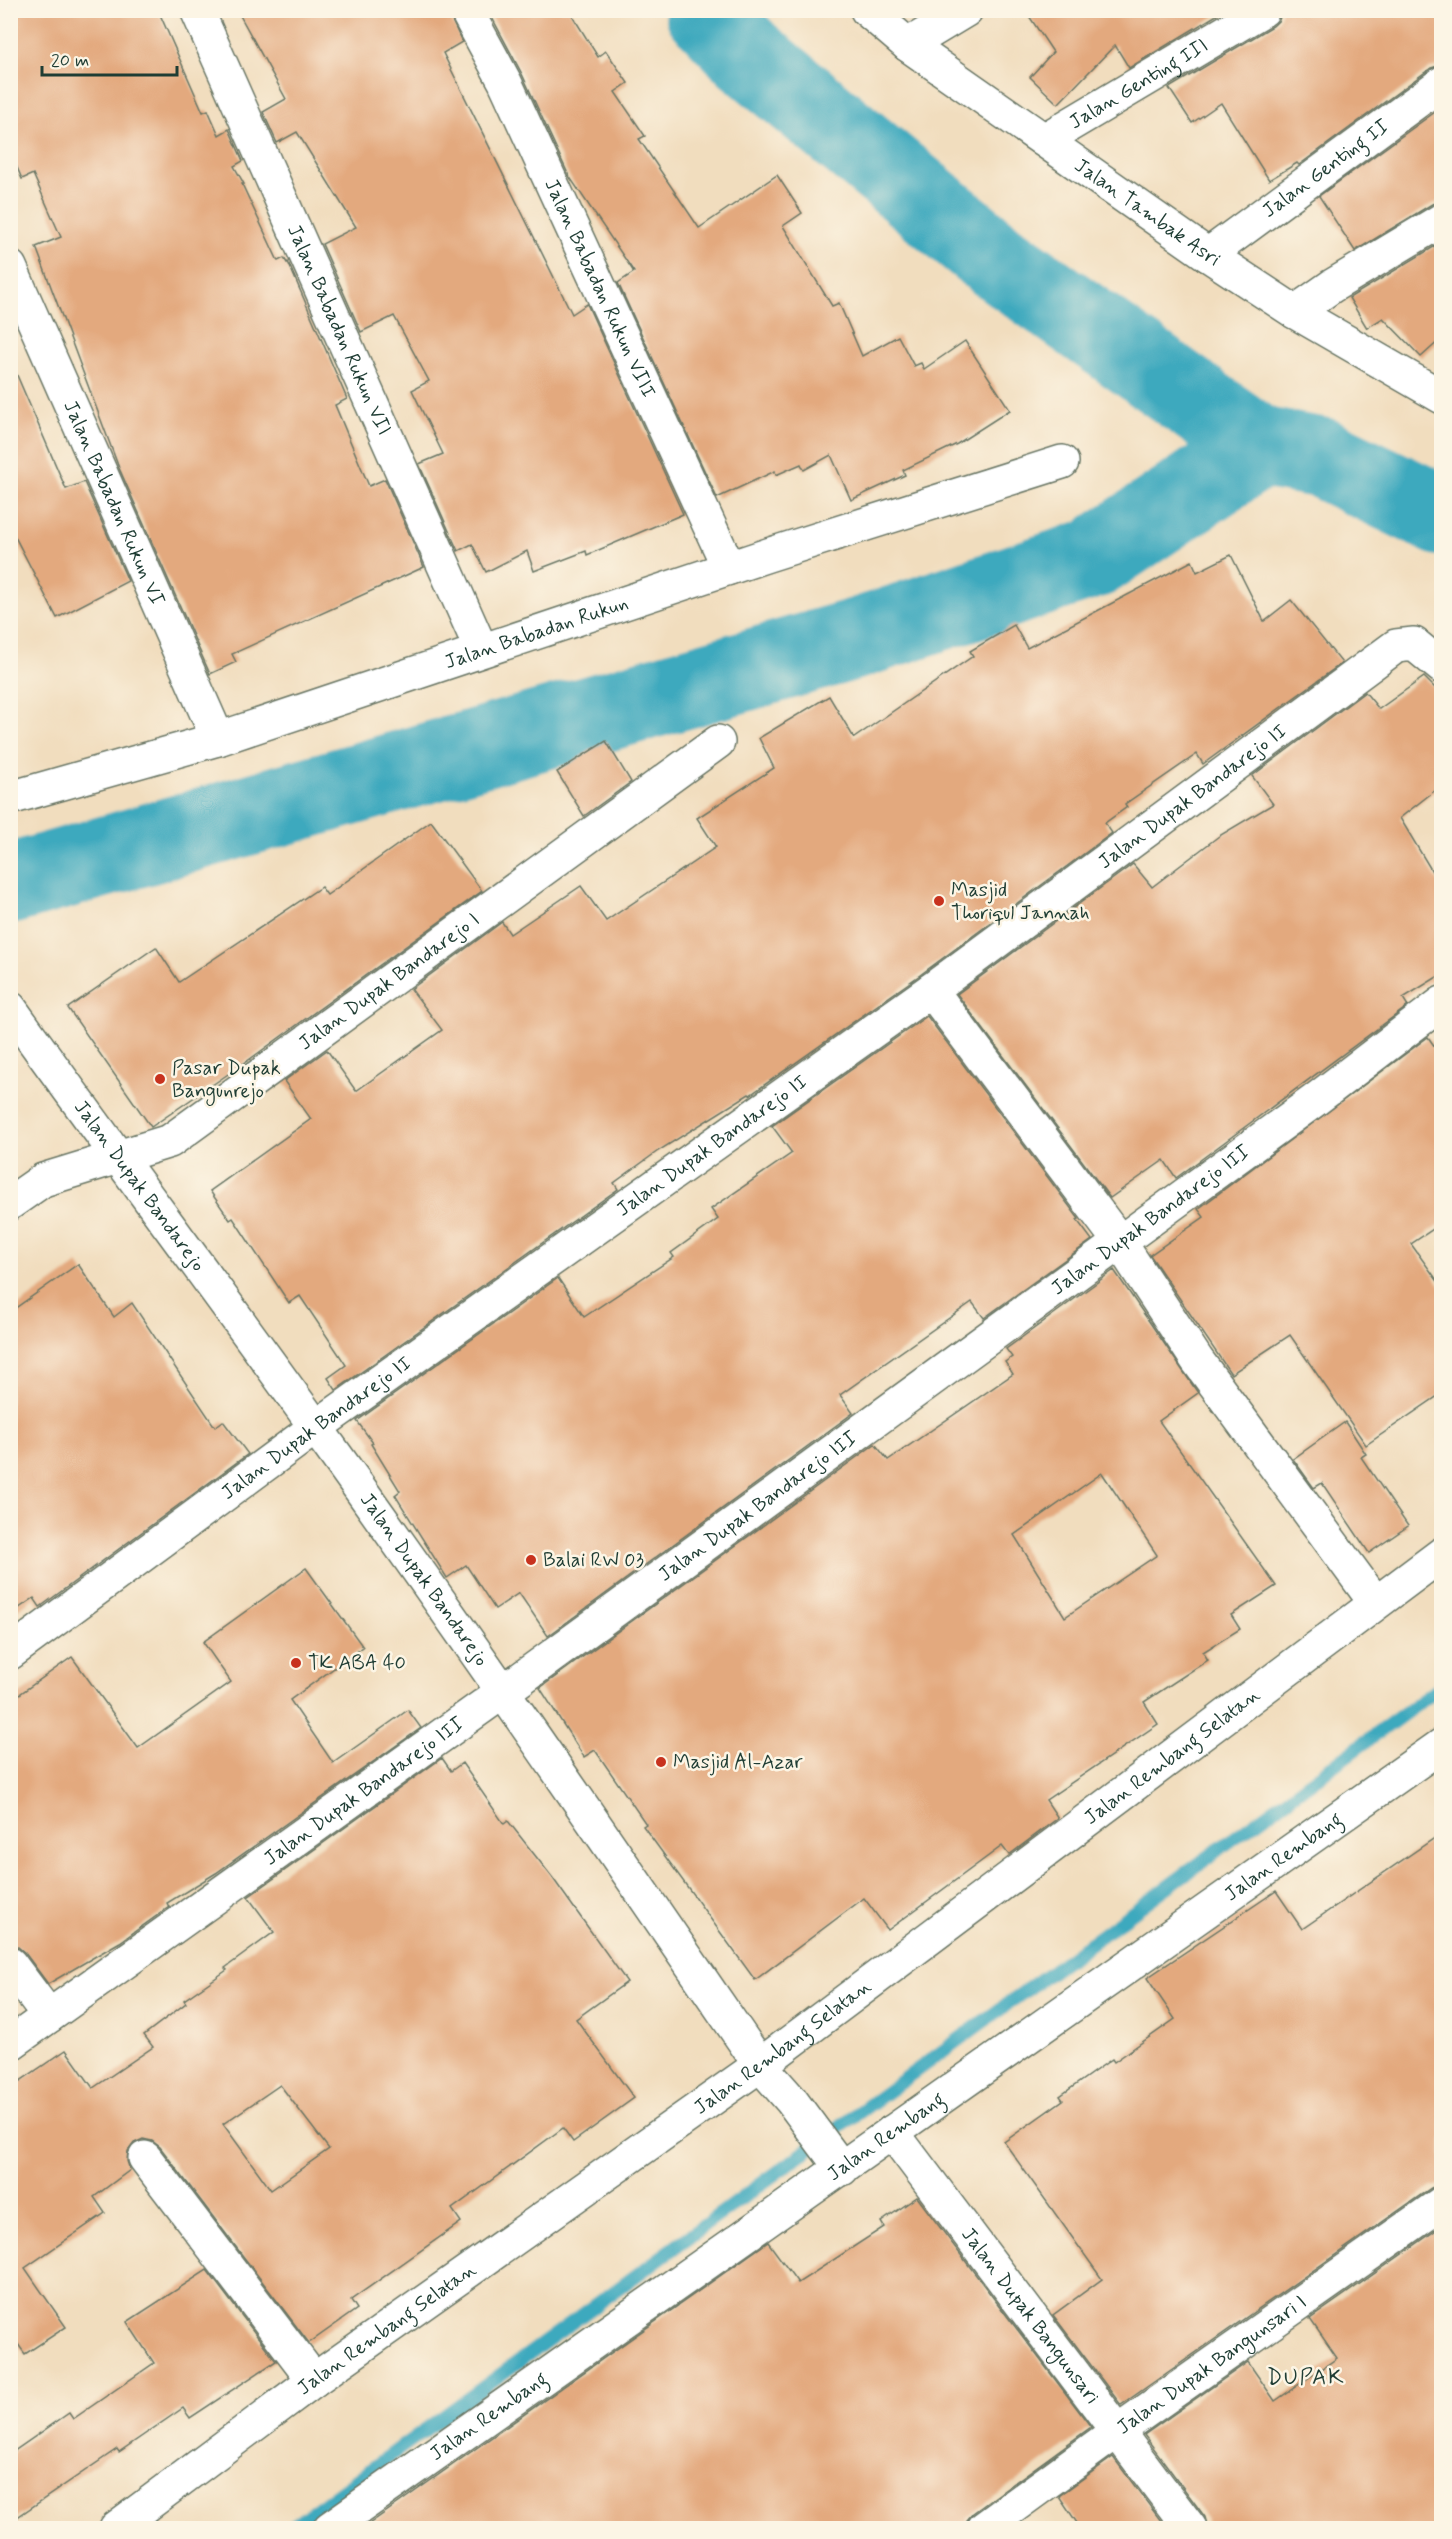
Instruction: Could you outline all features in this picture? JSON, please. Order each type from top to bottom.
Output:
[{"type":"street","name":"Jalan Babadan Rukun VII","points":[[197,10],[481,649]]},
{"type":"street","name":"Jalan Babadan Rukun VIII","points":[[466,10],[505,82],[729,568]]},
{"type":"street","name":"Jalan Tambak Asri","points":[[867,10],[908,45],[1208,255],[1295,312],[1442,397]]},
{"type":"street","points":[[908,45],[966,10]]},
{"type":"street","name":"Jalan Genting III","points":[[1044,140],[1263,10]]},
{"type":"street","name":"Jalan Genting II","points":[[1208,255],[1442,83]]},
{"type":"street","points":[[1295,312],[1332,286],[1442,220]]},
{"type":"street","name":"Jalan Babadan Rukun VI","points":[[10,267],[218,739]]},
{"type":"street","name":"Jalan Babadan Rukun","points":[[10,798],[218,739],[481,649],[1062,462]]},
{"type":"street","name":"Jalan Dupak Bandarejo II","points":[[10,1653],[316,1427],[931,990],[1396,646],[1414,644],[1442,667]]},
{"type":"street","name":"Jalan Dupak Bandarejo I","points":[[10,1203],[43,1180],[170,1141],[718,742]]},
{"type":"street","points":[[931,990],[1119,1241],[1197,1360],[1375,1602]]},
{"type":"street","name":"Jalan Dupak Bandarejo III","points":[[10,2044],[504,1691],[1315,1100],[1442,1003]]},
{"type":"street","name":"Jalan Dupak Bandarejo","points":[[10,1008],[316,1427],[504,1691],[760,2065],[791,2100],[837,2163]]},
{"type":"street","name":"Jalan Rembang Selatan","points":[[116,2529],[314,2380],[760,2065],[1442,1554]]},
{"type":"street","name":"Jalan Rembang","points":[[330,2529],[837,2163],[892,2132],[1442,1745]]},
{"type":"street","points":[[10,1964],[49,2016]]},
{"type":"street","name":"Jalan Dupak Bangunsari","points":[[892,2132],[1190,2529]]},
{"type":"street","points":[[145,2158],[314,2380]]},
{"type":"street","name":"Jalan Dupak Bangunsari I","points":[[984,2529],[1116,2432],[1442,2203]]},
{"type":"building","points":[[10,10],[158,10],[203,112],[208,110],[219,135],[229,129],[243,161],[234,166],[278,261],[284,258],[288,262],[347,399],[335,405],[369,486],[385,479],[424,567],[232,654],[236,662],[210,674],[119,468],[36,247],[61,237],[33,174],[22,179],[10,151]]},
{"type":"building","points":[[237,10],[447,10],[462,42],[443,53],[572,314],[587,304],[683,514],[587,555],[586,551],[534,571],[527,551],[486,572],[472,544],[458,551],[419,464],[443,454],[412,390],[429,381],[394,316],[361,332],[322,244],[356,227],[297,132],[277,143],[263,112],[286,99]]},
{"type":"building","points":[[488,10],[569,10],[598,57],[606,51],[628,83],[615,92],[645,136],[639,139],[699,228],[777,175],[802,213],[783,226],[832,306],[839,303],[862,356],[898,336],[914,366],[921,363],[924,369],[965,341],[1010,410],[957,444],[903,470],[905,475],[851,500],[831,455],[804,470],[801,464],[776,475],[775,471],[717,498],[618,283],[634,272],[569,176],[522,74]]},
{"type":"building","points":[[1025,10],[1225,10],[1129,68],[1115,45],[1058,104],[1030,77],[1053,52]]},
{"type":"building","points":[[1282,10],[1442,10],[1442,65],[1431,68],[1299,165],[1297,163],[1269,180],[1221,103],[1192,123],[1169,88],[1273,26],[1279,20]]},
{"type":"building","points":[[1442,107],[1442,201],[1432,204],[1355,251],[1319,196]]},
{"type":"building","points":[[1442,242],[1442,338],[1421,357],[1383,318],[1367,328],[1349,298]]},
{"type":"building","points":[[10,359],[66,489],[84,482],[128,581],[57,618],[10,527]]},
{"type":"building","points":[[1231,555],[1264,621],[1291,600],[1342,663],[1203,764],[1197,754],[1125,804],[1127,807],[1105,823],[1112,833],[920,975],[750,1095],[658,1151],[614,1183],[618,1189],[336,1390],[328,1378],[346,1365],[300,1296],[289,1303],[233,1218],[230,1220],[210,1191],[311,1119],[284,1081],[327,1050],[356,1091],[442,1030],[411,989],[502,922],[510,934],[581,886],[606,921],[716,847],[697,818],[774,768],[759,738],[829,696],[854,738],[973,656],[970,651],[1014,625],[1027,648],[1192,561],[1197,572]]},
{"type":"building","points":[[1424,677],[1442,695],[1442,785],[1400,818],[1442,888],[1442,974],[1403,998],[1408,1006],[1176,1178],[1164,1160],[1110,1198],[957,994],[1133,864],[1152,887],[1219,836],[1273,804],[1252,776],[1365,692],[1379,709]]},
{"type":"building","points":[[606,741],[631,782],[584,816],[557,772]]},
{"type":"building","points":[[431,821],[482,891],[250,1059],[151,1127],[68,1008],[156,947],[179,982],[321,887],[327,895]]},
{"type":"building","points":[[927,1016],[1079,1219],[1077,1220],[1092,1240],[984,1318],[972,1302],[840,1395],[853,1413],[548,1636],[519,1593],[495,1609],[466,1565],[447,1578],[395,1495],[400,1491],[371,1444],[373,1443],[357,1421],[558,1278],[584,1317],[674,1257],[671,1253],[718,1219],[711,1209],[792,1153],[772,1126]]},
{"type":"building","points":[[1428,1037],[1442,1057],[1442,1223],[1411,1244],[1442,1287],[1442,1393],[1366,1445],[1290,1335],[1231,1374],[1150,1255],[1204,1217],[1198,1209]]},
{"type":"building","points":[[78,1264],[114,1317],[132,1303],[215,1427],[223,1421],[248,1454],[40,1607],[34,1598],[10,1614],[10,1312]]},
{"type":"building","points":[[1114,1270],[1198,1393],[1159,1421],[1276,1586],[1231,1615],[1240,1629],[1203,1652],[1208,1660],[1144,1702],[1158,1724],[1046,1800],[1058,1818],[1009,1855],[1002,1846],[888,1930],[864,1898],[755,1980],[643,1826],[646,1824],[595,1750],[584,1757],[540,1688],[875,1444],[888,1460],[1013,1374],[1005,1362],[1012,1357],[1006,1349]],"holes":[[[1102,1473],[1157,1555],[1065,1617],[1014,1535]]]},
{"type":"building","points":[[1345,1422],[1366,1454],[1361,1457],[1408,1526],[1369,1553],[1322,1483],[1314,1488],[1293,1459]]},
{"type":"building","points":[[306,1568],[363,1647],[290,1700],[333,1763],[408,1710],[421,1728],[216,1873],[167,1903],[169,1907],[120,1942],[48,1984],[25,1953],[18,1947],[10,1946],[10,1701],[72,1657],[138,1748],[231,1682],[203,1642]]},
{"type":"building","points":[[442,1758],[451,1771],[462,1763],[504,1824],[508,1821],[552,1877],[627,1982],[576,2019],[634,2098],[573,2142],[563,2128],[452,2209],[461,2222],[351,2300],[357,2309],[309,2343],[160,2147],[152,2141],[143,2139],[134,2143],[128,2151],[127,2161],[130,2170],[94,2197],[105,2213],[25,2268],[66,2327],[25,2354],[10,2333],[10,2088],[66,2050],[93,2088],[153,2047],[144,2035],[186,2003],[184,2000],[227,1970],[225,1968],[274,1932],[248,1897]],"holes":[[[280,2085],[329,2149],[271,2190],[223,2124]]]},
{"type":"building","points":[[1442,1833],[1442,2184],[1431,2188],[1121,2405],[1053,2315],[1102,2279],[1004,2142],[1063,2100],[1060,2096],[1112,2059],[1114,2062],[1175,2019],[1147,1978],[1276,1891],[1302,1929]]},
{"type":"building","points":[[917,2197],[1091,2427],[973,2513],[967,2520],[966,2529],[362,2529],[768,2242],[798,2283],[884,2227],[881,2222]]},
{"type":"building","points":[[1442,2226],[1442,2529],[1208,2529],[1205,2517],[1144,2435],[1248,2362],[1275,2401],[1337,2358],[1310,2319]]},
{"type":"building","points":[[207,2270],[276,2361],[190,2418],[183,2408],[119,2452],[117,2449],[10,2522],[10,2454],[69,2413],[73,2419],[154,2363],[127,2322]]},
{"type":"building","points":[[1113,2457],[1167,2529],[1081,2529],[1059,2496]]},
{"type":"waterway","points":[[705,10],[748,55],[995,259],[1260,447],[1322,458],[1442,516]]},
{"type":"waterway","points":[[10,884],[859,638],[1094,558],[1260,447]]},
{"type":"waterway","points":[[291,2528],[1442,1686]]},
{"type":"place","name":"Masjid Thoriqul Jannah","points":[[939,901]]},
{"type":"place","name":"Pasar Dupak Bangunrejo","points":[[160,1079]]},
{"type":"place","name":"Balai RW 03","points":[[531,1560]]},
{"type":"place","name":"TK ABA 40","points":[[296,1663]]},
{"type":"place","name":"Masjid Al-Azar","points":[[661,1762]]},
{"type":"district","name":"DUPAK","points":[[1306,2378]]}]
